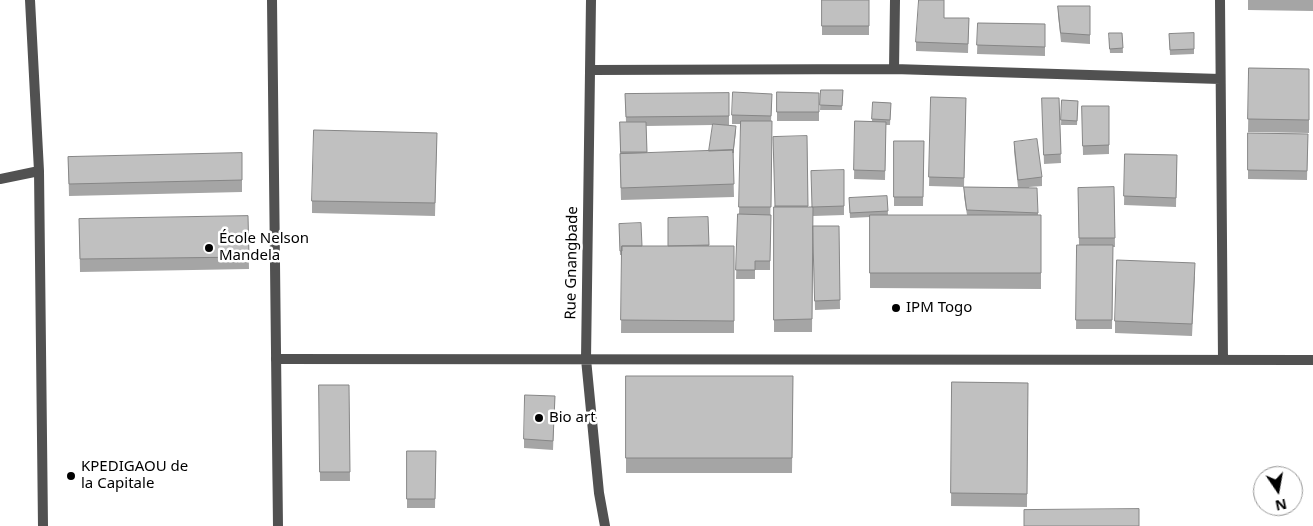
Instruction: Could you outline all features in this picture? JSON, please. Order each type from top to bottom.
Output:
[{"type":"street","points":[[30,0],[39,170],[43,526]]},
{"type":"street","points":[[272,0],[278,526]]},
{"type":"street","name":"Rue Gnangbade","points":[[591,0],[586,359],[598,493],[605,526]]},
{"type":"street","points":[[894,69],[895,0]]},
{"type":"street","points":[[1220,0],[1223,360]]},
{"type":"street","points":[[591,70],[894,69],[1220,79]]},
{"type":"street","points":[[0,179],[39,170]]},
{"type":"street","points":[[276,359],[1313,360]]},
{"type":"building","points":[[822,0],[869,0],[869,26],[822,26]]},
{"type":"building","points":[[919,0],[944,0],[944,18],[969,18],[968,44],[916,42]]},
{"type":"building","points":[[1058,6],[1090,6],[1090,35],[1061,33]]},
{"type":"building","points":[[978,23],[1045,24],[1045,47],[977,45]]},
{"type":"building","points":[[1109,33],[1122,33],[1123,48],[1110,49]]},
{"type":"building","points":[[1194,33],[1194,49],[1170,50],[1169,34]]},
{"type":"building","points":[[1249,68],[1309,69],[1309,120],[1248,119]]},
{"type":"building","points":[[821,90],[843,90],[842,106],[820,105]]},
{"type":"building","points":[[733,92],[772,94],[771,116],[732,115]]},
{"type":"building","points":[[777,92],[819,93],[819,112],[777,112]]},
{"type":"building","points":[[729,93],[729,116],[626,117],[625,94]]},
{"type":"building","points":[[931,97],[966,98],[964,178],[929,177]]},
{"type":"building","points":[[1042,98],[1059,98],[1061,154],[1044,155]]},
{"type":"building","points":[[1062,100],[1078,101],[1077,121],[1061,120]]},
{"type":"building","points":[[873,102],[891,103],[890,120],[872,119]]},
{"type":"building","points":[[1082,106],[1109,106],[1109,145],[1083,146]]},
{"type":"building","points":[[741,121],[772,121],[771,207],[739,207]]},
{"type":"building","points":[[855,121],[886,122],[885,171],[854,170]]},
{"type":"building","points":[[620,122],[646,122],[647,152],[621,152]]},
{"type":"building","points":[[713,124],[736,126],[733,153],[733,150],[709,151]]},
{"type":"building","points":[[314,130],[437,133],[435,203],[312,201]]},
{"type":"building","points":[[1248,133],[1308,134],[1307,171],[1248,170]]},
{"type":"building","points":[[807,136],[808,206],[775,206],[773,137]]},
{"type":"building","points":[[1037,139],[1042,177],[1018,180],[1014,142]]},
{"type":"building","points":[[894,141],[924,141],[923,197],[894,197]]},
{"type":"building","points":[[733,150],[734,184],[621,188],[620,154]]},
{"type":"building","points":[[242,153],[242,180],[69,184],[68,157]]},
{"type":"building","points":[[1125,154],[1177,155],[1176,198],[1124,196]]},
{"type":"building","points":[[844,170],[844,206],[812,207],[811,171]]},
{"type":"building","points":[[964,187],[1037,188],[1038,213],[967,210]]},
{"type":"building","points":[[1114,187],[1115,238],[1079,238],[1078,188]]},
{"type":"building","points":[[887,196],[888,211],[850,213],[849,198]]},
{"type":"building","points":[[774,207],[813,207],[812,319],[774,320]]},
{"type":"building","points":[[738,214],[771,215],[770,261],[755,261],[755,270],[736,270]]},
{"type":"building","points":[[870,215],[1041,215],[1041,273],[870,273]]},
{"type":"building","points":[[248,216],[249,257],[80,259],[79,219]]},
{"type":"building","points":[[708,217],[709,245],[668,246],[668,218]]},
{"type":"building","points":[[641,223],[642,246],[622,246],[622,251],[620,251],[619,224]]},
{"type":"building","points":[[813,226],[839,226],[840,300],[815,301]]},
{"type":"building","points":[[1077,245],[1113,245],[1112,320],[1076,320]]},
{"type":"building","points":[[622,246],[734,246],[734,321],[621,320]]},
{"type":"building","points":[[1117,260],[1195,263],[1192,324],[1115,321]]},
{"type":"building","points":[[626,376],[793,376],[792,458],[626,458]]},
{"type":"building","points":[[952,382],[1028,383],[1027,494],[951,493]]},
{"type":"building","points":[[319,385],[349,385],[350,472],[320,472]]},
{"type":"building","points":[[525,395],[555,396],[553,441],[524,439]]},
{"type":"building","points":[[407,451],[436,451],[435,499],[407,499]]},
{"type":"building","points":[[1139,509],[1139,526],[1024,526],[1024,510]]},
{"type":"place","name":"École Nelson Mandela","points":[[209,248]]},
{"type":"place","name":"IPM Togo","points":[[896,308]]},
{"type":"place","name":"Bio art","points":[[539,418]]},
{"type":"place","name":"KPEDIGAOU de la Capitale","points":[[71,476]]}]
